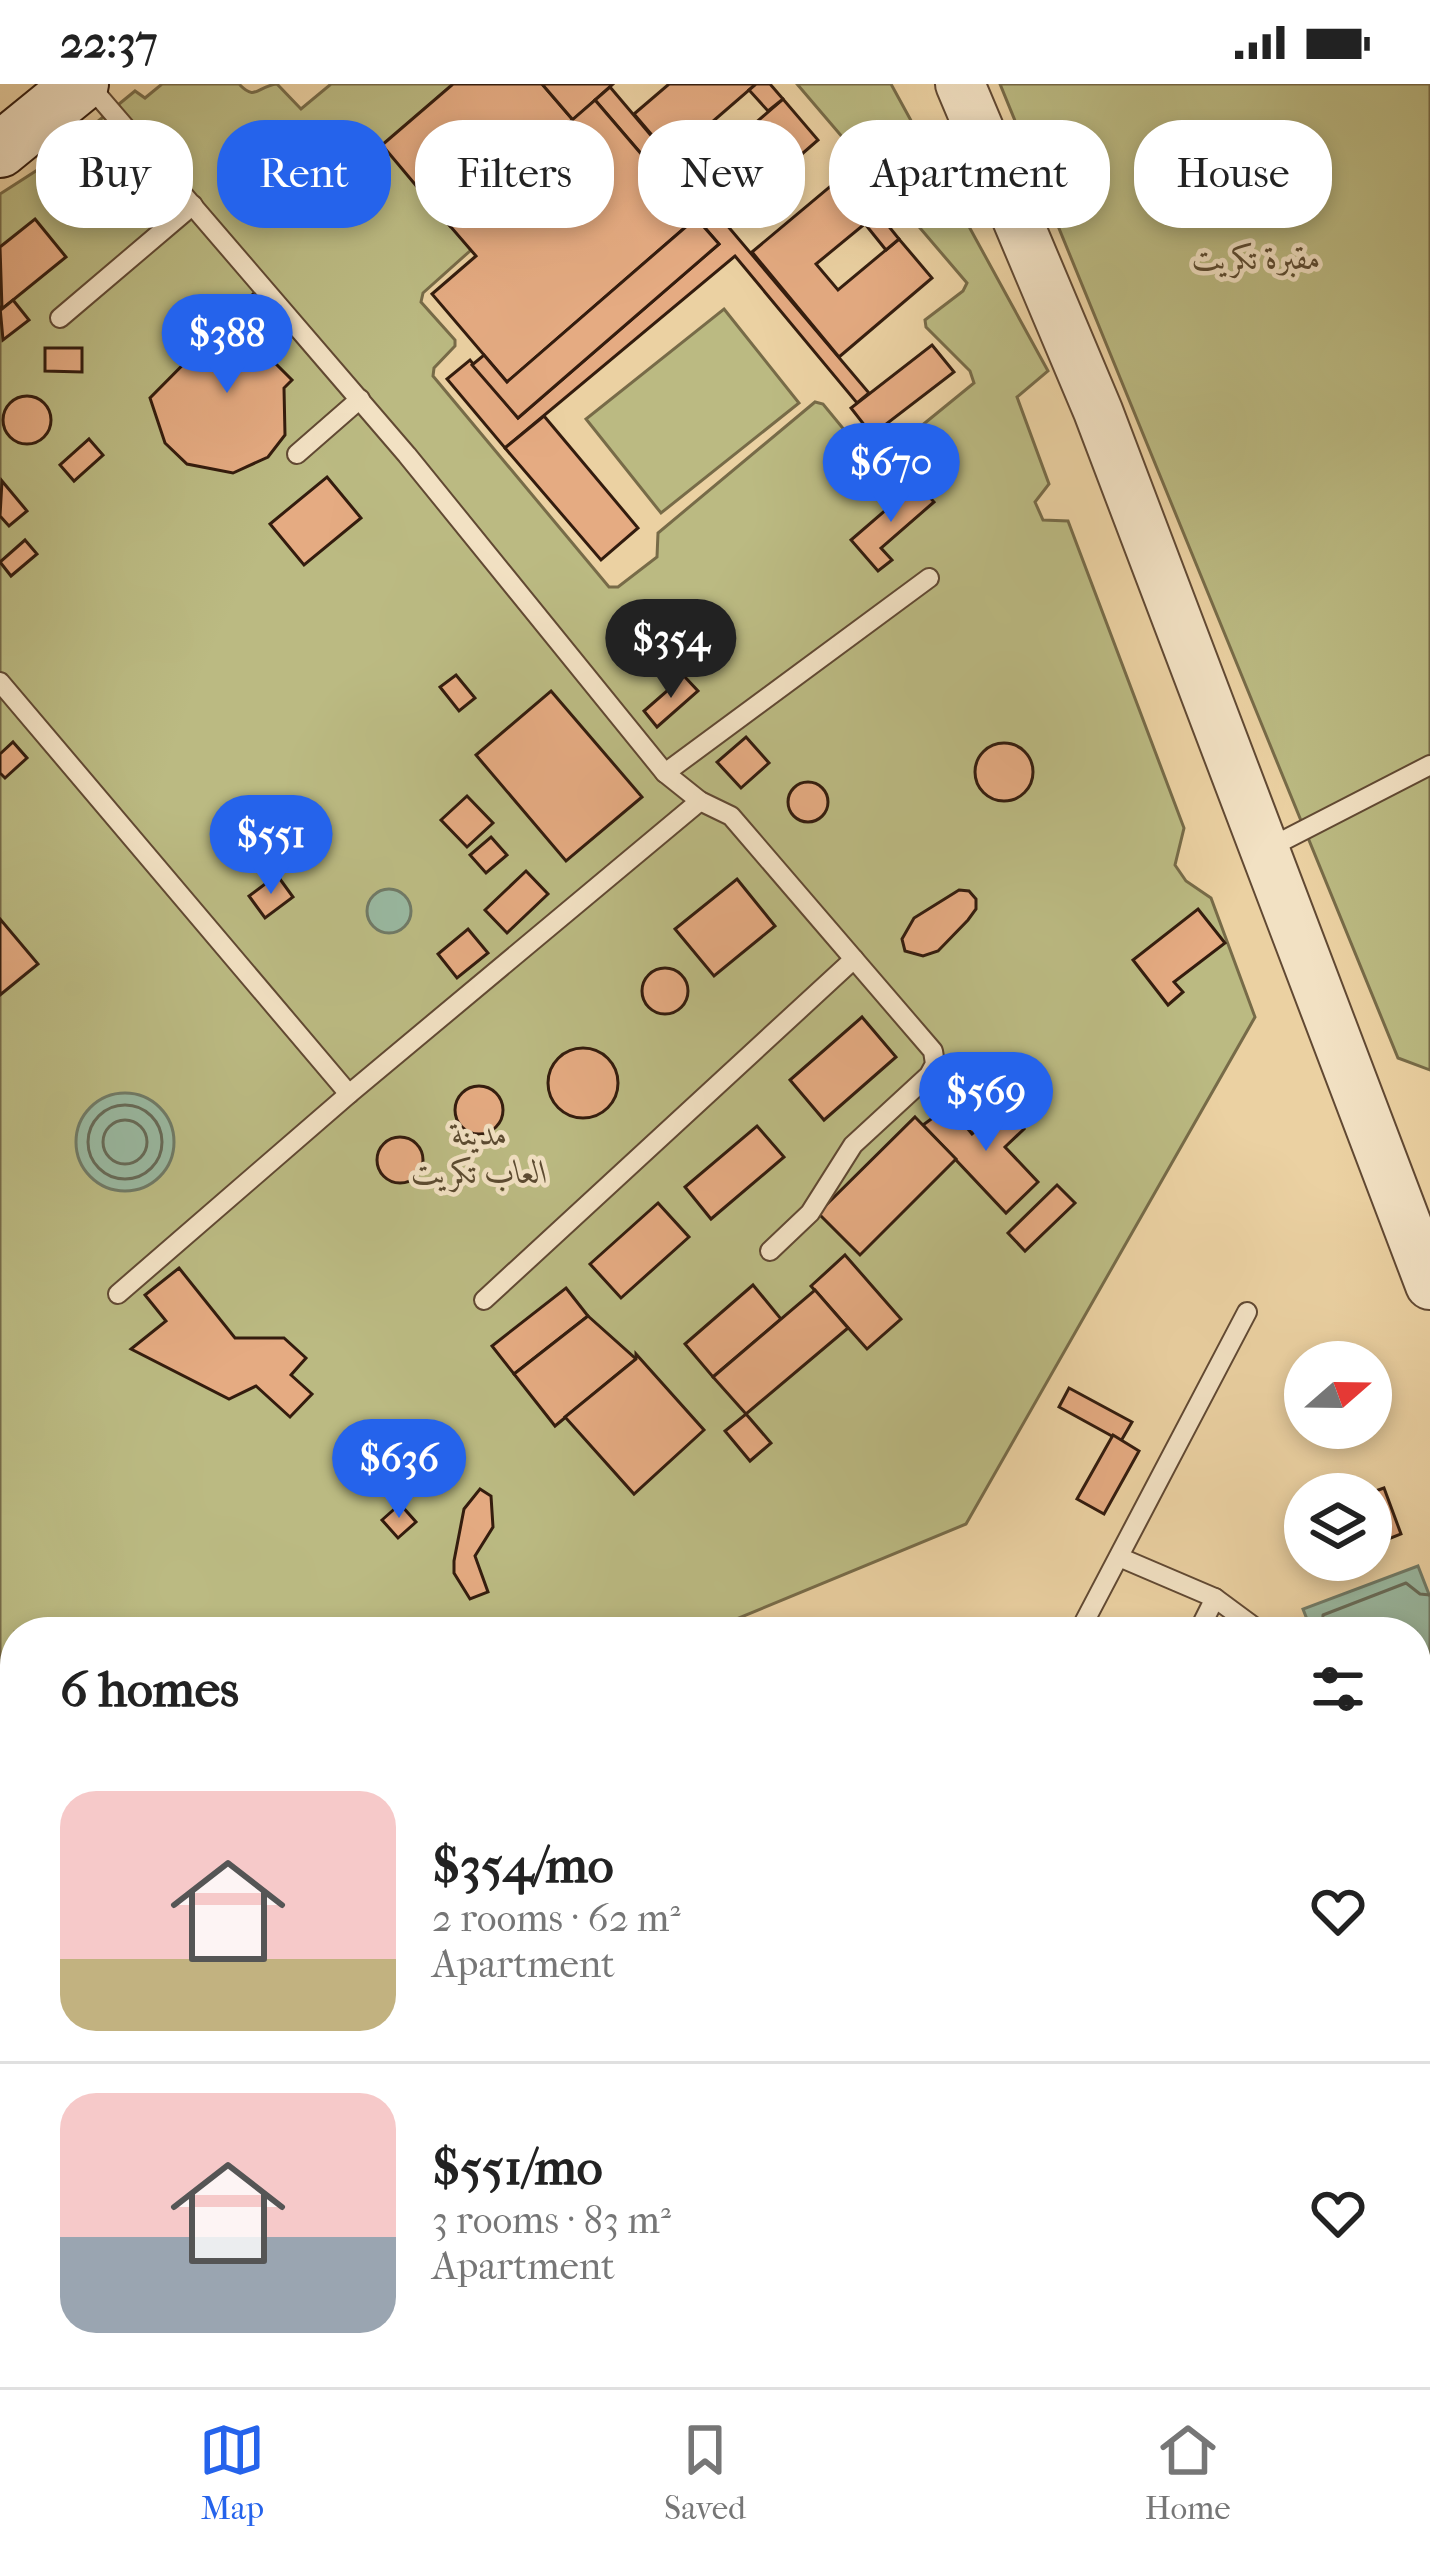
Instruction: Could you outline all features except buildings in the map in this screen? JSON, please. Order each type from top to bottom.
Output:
[{"type":"main road","points":[[0,150],[84,84]]},
{"type":"street","points":[[959,84],[1098,411],[1430,1285]]},
{"type":"lane","points":[[84,84],[116,120]]},
{"type":"lane","points":[[193,205],[360,400],[665,773],[700,801],[731,816],[933,1051],[934,1069],[853,1145],[810,1213],[770,1251]]},
{"type":"lane","points":[[60,318],[166,228]]},
{"type":"lane","points":[[298,454],[360,400]]},
{"type":"lane","points":[[665,773],[929,578]]},
{"type":"lane","points":[[0,682],[349,1094]]},
{"type":"lane","points":[[1264,850],[1430,765]]},
{"type":"lane","points":[[118,1294],[700,801]]},
{"type":"lane","points":[[484,1300],[854,959]]},
{"type":"lane","points":[[1087,1617],[1247,1312]]},
{"type":"lane","points":[[1119,1557],[1215,1598],[1241,1617]]},
{"type":"lane","points":[[1206,1617],[1215,1598]]},
{"type":"green space","name":"مدينة العاب تكريت","points":[[162,84],[239,84],[253,92],[277,84],[301,109],[331,84],[453,84],[391,138],[391,120],[217,120],[217,228],[391,228],[391,155],[415,183],[415,228],[453,228],[471,250],[423,293],[421,302],[455,340],[433,376],[609,587],[618,587],[657,557],[658,533],[815,402],[823,404],[869,460],[877,462],[974,383],[970,371],[926,327],[925,320],[967,283],[920,228],[970,228],[1048,371],[1017,397],[1049,484],[1035,502],[1043,520],[1068,521],[1184,828],[1175,865],[1186,881],[1211,898],[1255,1017],[966,1524],[741,1617],[0,1617],[0,194],[36,171],[36,228],[193,228],[193,120],[100,120],[135,91],[145,98]]},
{"type":"green space","name":"مدينة العاب تكريت","points":[[797,84],[891,84],[911,120],[829,121]]},
{"type":"green space","name":"مقبرة تكريت","points":[[1000,84],[1430,84],[1430,1070],[1398,1058],[1059,228],[1110,228],[1110,120],[1015,120]]},
{"type":"green space","points":[[724,309],[799,403],[661,513],[586,419]]},
{"type":"water","points":[[389,889],[405,895],[411,911],[405,927],[389,933],[373,927],[367,911],[373,895]]},
{"type":"water","points":[[125,1093],[160,1107],[174,1142],[160,1177],[125,1191],[90,1177],[76,1142],[90,1107]]},
{"type":"water","points":[[1418,1566],[1430,1597],[1430,1617],[1306,1617],[1303,1609],[1378,1581],[1392,1581],[1392,1576]]}]
